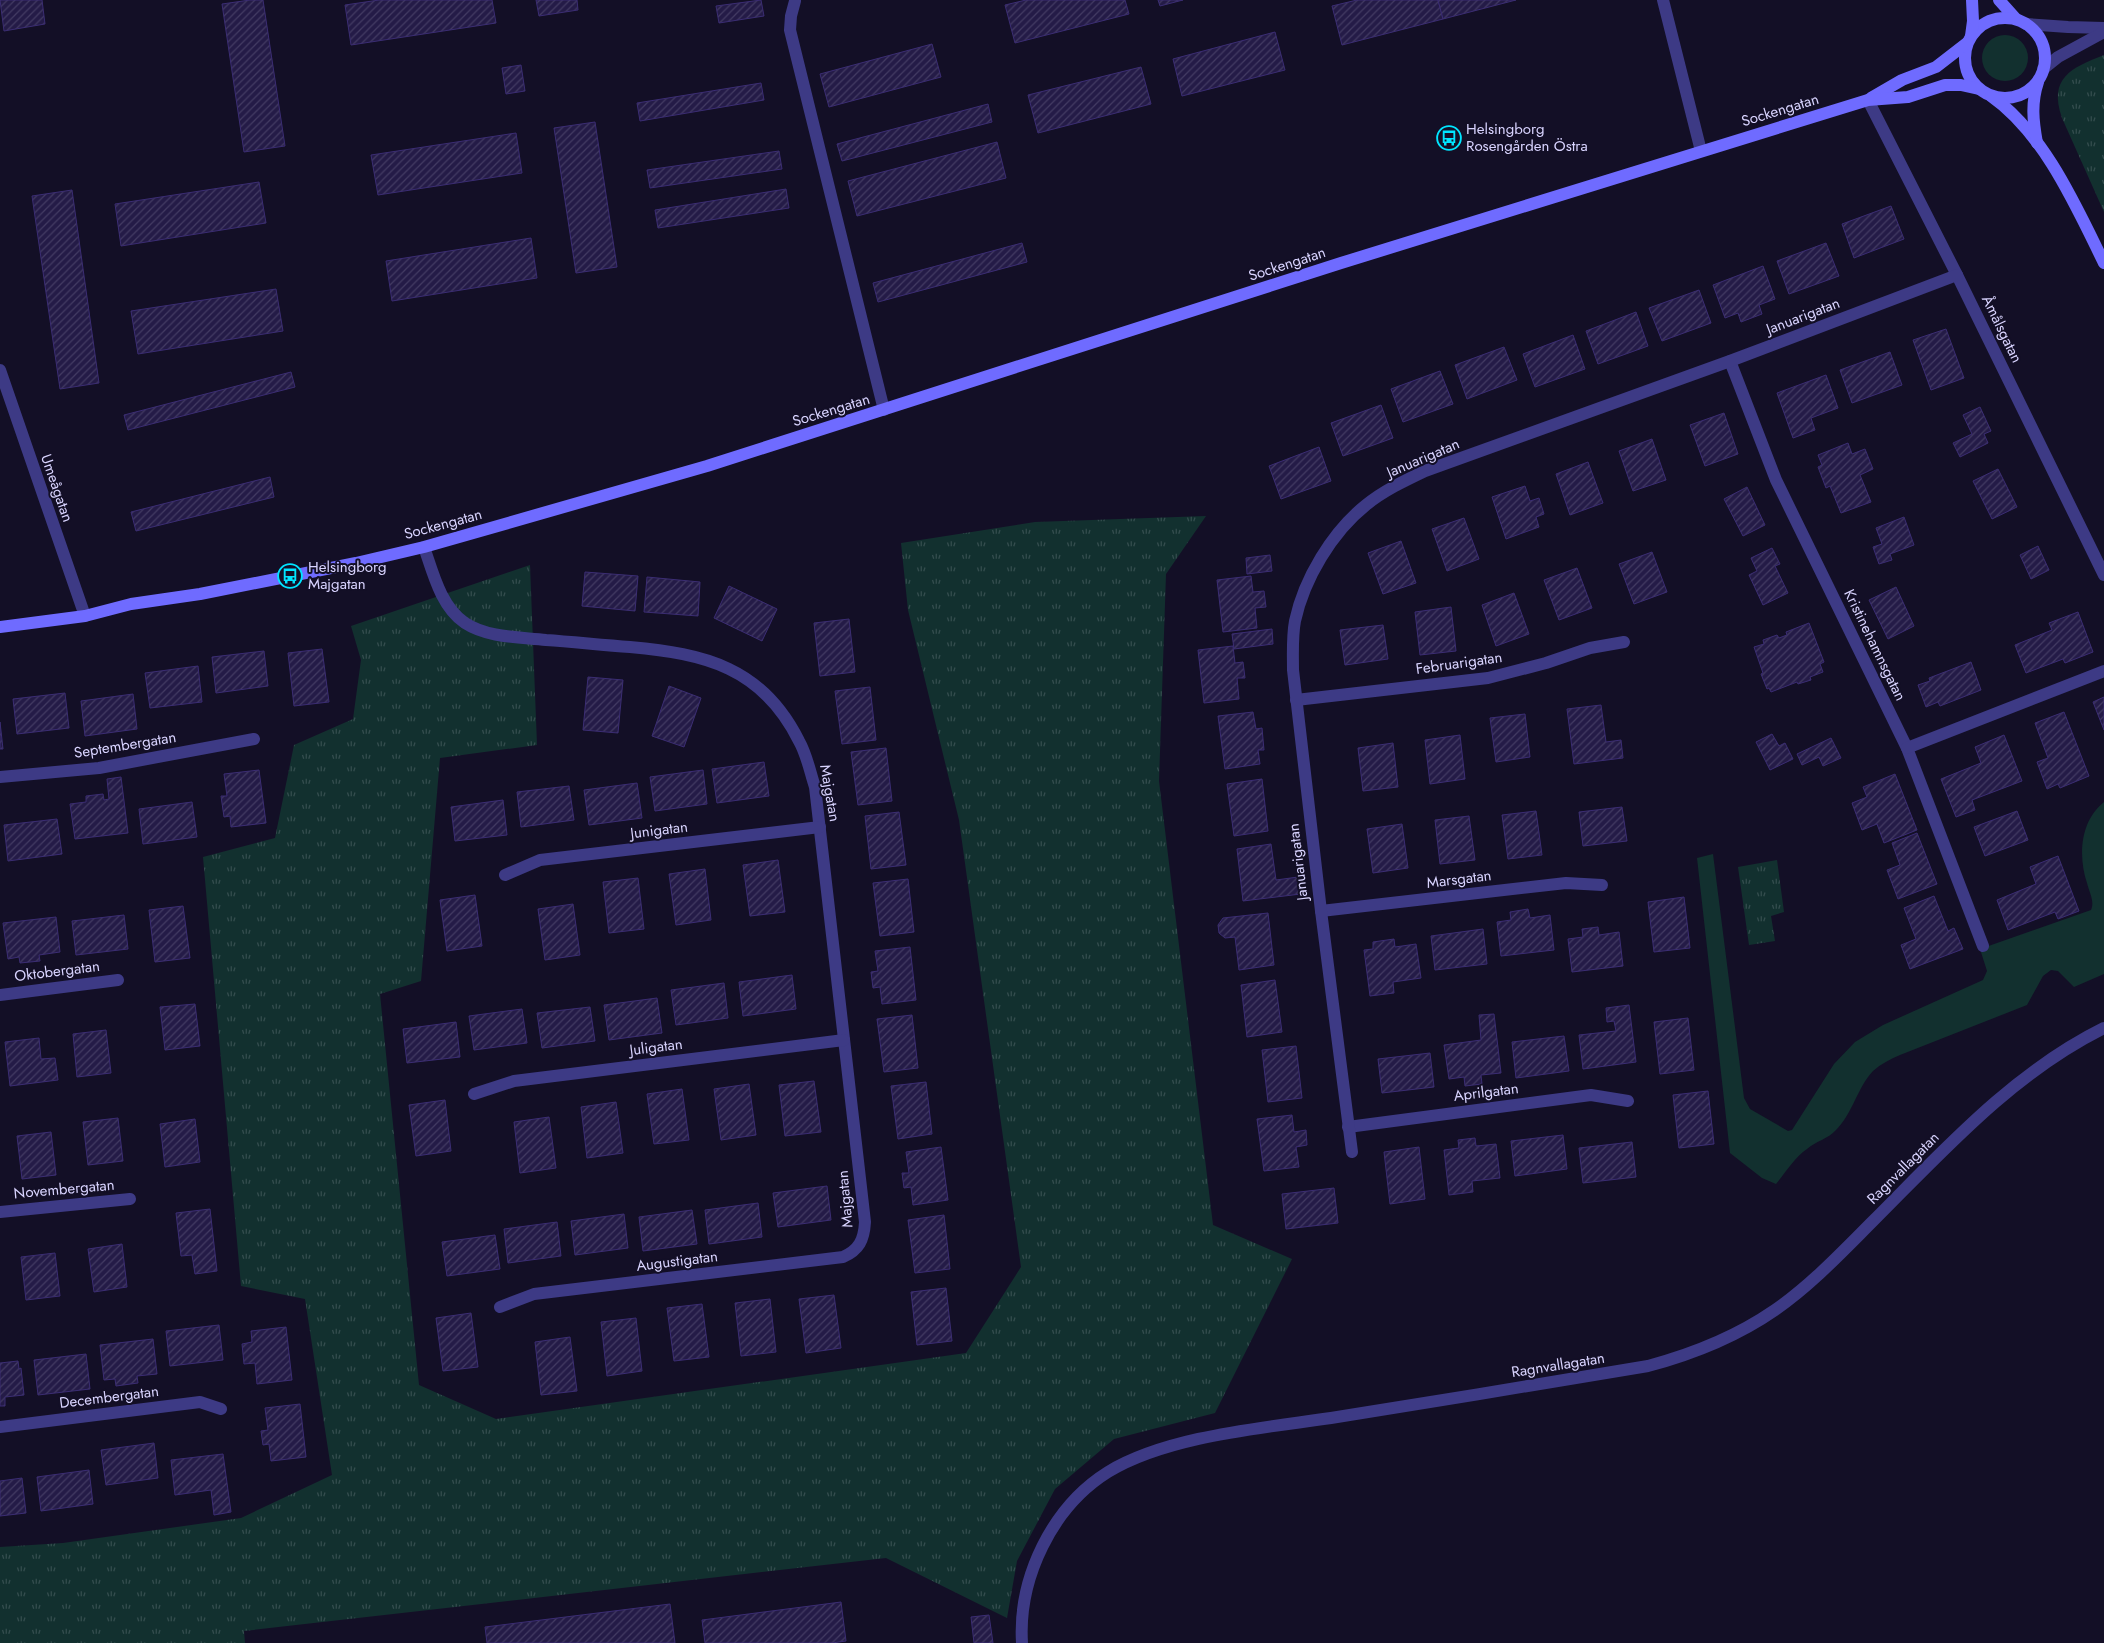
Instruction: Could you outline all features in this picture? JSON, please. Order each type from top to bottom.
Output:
[{"type":"street","points":[[1663,0],[1701,151]]},
{"type":"street","points":[[1972,0],[1973,21],[1965,63],[1972,81],[1984,92],[2003,104],[2037,143],[2080,213],[2104,263]]},
{"type":"street","points":[[1999,0],[2021,22],[2034,31],[2044,49],[2041,74],[2033,96],[2032,108],[2037,143]]},
{"type":"street","name":"Sockengatan","points":[[795,1],[790,16],[790,30],[884,410]]},
{"type":"street","points":[[1969,40],[1979,26],[1991,20],[2003,18],[2068,28],[2104,28]]},
{"type":"street","points":[[1984,92],[2000,98],[2017,96],[2032,87],[2041,74],[2058,57],[2104,32]]},
{"type":"street","name":"Sockengatan","points":[[1868,100],[1902,80],[1936,67],[1969,40]]},
{"type":"street","name":"Sockengatan","points":[[0,627],[84,616],[130,604],[200,594],[356,564],[424,547],[707,466],[1341,263],[1868,100],[1908,97],[1945,85],[1961,85],[1984,92]]},
{"type":"street","name":"Åmålsgatan","points":[[1868,100],[1957,275],[2104,575]]},
{"type":"street","name":"Januarigatan","points":[[1352,1152],[1296,700],[1293,640],[1300,603],[1315,570],[1330,545],[1350,520],[1365,506],[1405,480],[1425,471],[1730,361],[1957,275]]},
{"type":"street","name":"Kristinehamnsgatan","points":[[1730,361],[1776,480],[1907,748],[1983,946]]},
{"type":"street","name":"Umeågatan","points":[[0,370],[84,616]]},
{"type":"street","name":"Majgatan","points":[[424,547],[442,596],[464,622],[477,629],[514,637],[669,651],[714,661],[744,676],[775,704],[800,741],[815,788],[844,1040],[864,1222],[864,1233],[857,1249]]},
{"type":"street","name":"Februarigatan","points":[[1296,700],[1488,678],[1546,663],[1590,648],[1624,642]]},
{"type":"street","points":[[1907,748],[2104,671]]},
{"type":"street","name":"Septembergatan","points":[[0,777],[99,768],[254,739]]},
{"type":"street","name":"Junigatan","points":[[505,875],[540,860],[820,827]]},
{"type":"street","name":"Marsgatan","points":[[1321,911],[1566,883],[1602,885]]},
{"type":"street","name":"Oktobergatan","points":[[0,995],[118,980]]},
{"type":"street","name":"Ragnvallagatan","points":[[1022,1643],[1023,1611],[1027,1590],[1044,1543],[1066,1511],[1080,1495],[1107,1473],[1150,1452],[1234,1433],[1648,1366],[1705,1348],[1744,1330],[1775,1310],[1802,1289],[1970,1124],[2039,1067],[2086,1037],[2104,1028]]},
{"type":"street","name":"Juligatan","points":[[474,1094],[514,1081],[844,1040]]},
{"type":"street","name":"Aprilgatan","points":[[1348,1127],[1591,1095],[1628,1101]]},
{"type":"street","name":"Novembergatan","points":[[0,1212],[130,1199]]},
{"type":"street","name":"Augustigatan","points":[[500,1307],[534,1294],[843,1257],[857,1249]]},
{"type":"street","name":"Decembergatan","points":[[0,1427],[200,1402],[221,1409]]},
{"type":"green space","points":[[2001,35],[2009,35],[2018,39],[2024,45],[2028,58],[2024,71],[2018,77],[2009,81],[2001,81],[1992,77],[1986,71],[1982,62],[1982,54],[1986,45],[1992,39]]},
{"type":"green space","points":[[2104,55],[2104,212],[2062,118],[2058,104],[2058,93],[2060,84],[2065,76],[2082,65]]},
{"type":"green space","points":[[1206,516],[1166,574],[1159,781],[1213,1225],[1292,1259],[1215,1413],[1114,1439],[1055,1489],[1017,1561],[1007,1618],[886,1558],[244,1631],[245,1643],[0,1643],[0,1547],[63,1543],[241,1518],[332,1475],[305,1299],[241,1286],[203,857],[275,838],[294,745],[353,719],[361,660],[351,626],[530,565],[537,745],[440,758],[421,981],[380,994],[419,1385],[496,1419],[966,1353],[1021,1267],[959,820],[908,610],[901,543],[1035,522]]},
{"type":"green space","points":[[2104,802],[2104,974],[2074,987],[2058,971],[2051,970],[2043,976],[2027,1005],[1900,1055],[1882,1064],[1873,1071],[1863,1085],[1847,1116],[1836,1130],[1802,1153],[1776,1184],[1762,1178],[1730,1153],[1697,858],[1713,854],[1744,1098],[1750,1109],[1788,1131],[1792,1130],[1834,1064],[1855,1042],[1883,1025],[1983,980],[1987,971],[1980,949],[2091,910],[2092,900],[2082,862],[2083,840],[2090,819]]},
{"type":"green space","points":[[1777,860],[1784,912],[1771,916],[1775,941],[1749,945],[1738,867]]},
{"type":"building","points":[[0,0],[42,0],[45,24],[4,31]]},
{"type":"building","points":[[263,0],[285,146],[244,152],[222,4]]},
{"type":"building","points":[[379,0],[492,0],[496,23],[351,45],[345,5]]},
{"type":"building","points":[[536,0],[577,0],[578,10],[539,16]]},
{"type":"building","points":[[761,0],[764,16],[719,23],[716,6]]},
{"type":"building","points":[[1026,0],[1125,0],[1129,14],[1015,43],[1005,5]]},
{"type":"building","points":[[1158,0],[1183,0],[1160,6]]},
{"type":"building","points":[[1357,0],[1438,0],[1443,19],[1342,45],[1332,6]]},
{"type":"building","points":[[1438,0],[1516,0],[1443,19]]},
{"type":"building","points":[[1275,32],[1285,70],[1182,96],[1173,59]]},
{"type":"building","points":[[932,44],[941,77],[829,107],[820,74]]},
{"type":"building","points":[[521,65],[525,91],[506,94],[502,68]]},
{"type":"building","points":[[1141,67],[1151,104],[1038,133],[1028,95]]},
{"type":"building","points":[[761,83],[764,100],[640,121],[637,103]]},
{"type":"building","points":[[988,104],[992,122],[842,161],[837,144]]},
{"type":"building","points":[[595,122],[617,267],[576,273],[554,128]]},
{"type":"building","points":[[516,133],[522,173],[378,195],[371,155]]},
{"type":"building","points":[[997,142],[1006,178],[857,216],[848,181]]},
{"type":"building","points":[[779,151],[782,169],[650,188],[647,170]]},
{"type":"building","points":[[259,182],[266,223],[121,246],[115,204]]},
{"type":"building","points":[[786,189],[789,208],[658,228],[655,210]]},
{"type":"building","points":[[72,190],[99,383],[60,389],[32,196]]},
{"type":"building","points":[[1891,206],[1904,239],[1854,258],[1842,224]]},
{"type":"building","points":[[531,238],[537,278],[392,301],[386,261]]},
{"type":"building","points":[[1022,243],[1027,262],[878,302],[873,283]]},
{"type":"building","points":[[1826,243],[1839,276],[1789,294],[1777,261]]},
{"type":"building","points":[[1763,266],[1775,299],[1759,305],[1762,314],[1741,322],[1738,313],[1725,318],[1713,285]]},
{"type":"building","points":[[276,289],[283,331],[138,354],[131,311]]},
{"type":"building","points":[[1699,290],[1711,323],[1662,341],[1649,308]]},
{"type":"building","points":[[1636,312],[1648,346],[1598,364],[1586,331]]},
{"type":"building","points":[[1946,329],[1964,378],[1931,390],[1913,340]]},
{"type":"building","points":[[1573,335],[1585,369],[1535,387],[1523,354]]},
{"type":"building","points":[[1504,347],[1517,380],[1467,399],[1455,365]]},
{"type":"building","points":[[1890,352],[1902,385],[1852,403],[1840,370]]},
{"type":"building","points":[[1440,371],[1453,404],[1403,422],[1391,389]]},
{"type":"building","points":[[291,372],[295,387],[128,430],[124,415]]},
{"type":"building","points":[[1826,375],[1838,408],[1811,418],[1815,430],[1793,438],[1777,393]]},
{"type":"building","points":[[1381,405],[1393,438],[1343,456],[1331,423]]},
{"type":"building","points":[[1980,407],[1991,431],[1984,434],[1988,443],[1960,457],[1953,443],[1972,434],[1963,415]]},
{"type":"building","points":[[1724,413],[1738,454],[1705,466],[1690,425]]},
{"type":"building","points":[[1652,439],[1666,480],[1633,491],[1619,451]]},
{"type":"building","points":[[1848,443],[1852,454],[1865,449],[1873,469],[1860,475],[1871,502],[1841,513],[1830,486],[1826,488],[1818,467],[1822,465],[1818,455]]},
{"type":"building","points":[[1319,447],[1331,481],[1281,499],[1269,466]]},
{"type":"building","points":[[1588,462],[1603,503],[1570,515],[1556,474]]},
{"type":"building","points":[[1998,469],[2017,507],[1992,519],[1973,481]]},
{"type":"building","points":[[270,477],[274,497],[136,531],[131,512]]},
{"type":"building","points":[[1525,486],[1530,501],[1539,498],[1544,514],[1536,517],[1539,527],[1506,539],[1492,497]]},
{"type":"building","points":[[1747,487],[1765,525],[1743,536],[1724,499]]},
{"type":"building","points":[[1904,517],[1914,545],[1890,554],[1892,560],[1879,564],[1873,547],[1882,544],[1876,528]]},
{"type":"building","points":[[1464,518],[1479,559],[1447,571],[1432,529]]},
{"type":"building","points":[[1401,541],[1416,583],[1383,594],[1368,553]]},
{"type":"building","points":[[2038,546],[2049,570],[2031,579],[2020,555]]},
{"type":"building","points":[[1772,548],[1780,564],[1775,566],[1788,593],[1763,605],[1749,575],[1757,571],[1751,558]]},
{"type":"building","points":[[1652,552],[1667,592],[1634,604],[1619,564]]},
{"type":"building","points":[[1270,555],[1272,571],[1247,574],[1246,558]]},
{"type":"building","points":[[1577,568],[1592,608],[1559,620],[1544,580]]},
{"type":"building","points":[[585,572],[638,576],[635,611],[582,606]]},
{"type":"building","points":[[1251,576],[1253,592],[1264,591],[1266,607],[1255,608],[1257,628],[1223,632],[1217,580]]},
{"type":"building","points":[[647,577],[700,582],[698,616],[644,612]]},
{"type":"building","points":[[729,586],[777,609],[762,641],[714,618]]},
{"type":"building","points":[[1896,587],[1914,626],[1888,639],[1869,600]]},
{"type":"building","points":[[1514,593],[1529,634],[1496,646],[1482,605]]},
{"type":"building","points":[[1451,607],[1456,651],[1420,655],[1415,612]]},
{"type":"building","points":[[2078,612],[2093,652],[2065,663],[2063,659],[2026,673],[2015,645],[2052,630],[2049,623]]},
{"type":"building","points":[[849,619],[855,672],[820,676],[814,623]]},
{"type":"building","points":[[1809,623],[1824,662],[1820,664],[1823,672],[1810,677],[1811,680],[1798,684],[1797,682],[1771,692],[1769,688],[1767,689],[1761,674],[1763,673],[1754,647],[1764,644],[1763,640],[1777,635],[1779,638],[1787,635],[1786,632]]},
{"type":"building","points":[[1383,625],[1388,659],[1345,665],[1340,630]]},
{"type":"building","points":[[1272,629],[1273,644],[1234,649],[1232,634]]},
{"type":"building","points":[[1233,646],[1235,663],[1243,662],[1245,678],[1237,678],[1239,699],[1204,703],[1198,650]]},
{"type":"building","points":[[322,649],[329,702],[294,706],[288,653]]},
{"type":"building","points":[[264,651],[268,686],[216,693],[212,657]]},
{"type":"building","points":[[1971,662],[1981,690],[1940,706],[1938,702],[1926,707],[1918,685],[1930,681],[1929,678]]},
{"type":"building","points":[[198,666],[202,702],[150,708],[145,673]]},
{"type":"building","points":[[588,677],[623,680],[618,733],[583,730]]},
{"type":"building","points":[[669,686],[701,698],[684,747],[652,736]]},
{"type":"building","points":[[870,687],[876,740],[842,744],[835,691]]},
{"type":"building","points":[[65,693],[69,728],[17,734],[13,699]]},
{"type":"building","points":[[133,694],[137,729],[85,736],[81,701]]},
{"type":"building","points":[[2104,697],[2104,730],[2093,702]]},
{"type":"building","points":[[1601,705],[1606,742],[1621,740],[1623,758],[1574,764],[1567,709]]},
{"type":"building","points":[[1253,712],[1256,729],[1262,728],[1264,750],[1258,750],[1260,764],[1225,769],[1218,716]]},
{"type":"building","points":[[2064,712],[2089,776],[2060,788],[2058,784],[2047,789],[2037,762],[2048,758],[2035,723]]},
{"type":"building","points":[[1525,714],[1530,757],[1496,762],[1490,718]]},
{"type":"building","points":[[0,722],[3,749],[0,749]]},
{"type":"building","points":[[1772,734],[1779,746],[1785,743],[1793,759],[1770,770],[1756,742]]},
{"type":"building","points":[[1460,735],[1465,779],[1430,784],[1425,740]]},
{"type":"building","points":[[2004,735],[2022,781],[1972,800],[1975,810],[1956,817],[1941,779],[1981,763],[1975,747]]},
{"type":"building","points":[[1831,738],[1841,758],[1823,766],[1819,757],[1802,765],[1797,754]]},
{"type":"building","points":[[1393,743],[1398,787],[1363,791],[1358,748]]},
{"type":"building","points":[[886,748],[892,801],[858,805],[851,752]]},
{"type":"building","points":[[764,762],[769,796],[717,803],[712,769]]},
{"type":"building","points":[[259,770],[266,823],[231,827],[230,816],[224,817],[221,796],[227,796],[224,774]]},
{"type":"building","points":[[703,770],[707,804],[655,811],[650,777]]},
{"type":"building","points":[[1895,774],[1917,830],[1884,843],[1877,824],[1862,830],[1852,803],[1867,797],[1863,787]]},
{"type":"building","points":[[121,777],[128,833],[75,839],[70,804],[86,802],[86,796],[103,794],[104,800],[109,799],[107,779]]},
{"type":"building","points":[[1262,779],[1268,831],[1234,836],[1227,784]]},
{"type":"building","points":[[637,783],[642,818],[589,825],[584,790]]},
{"type":"building","points":[[569,786],[574,820],[521,827],[517,792]]},
{"type":"building","points":[[503,800],[507,835],[455,841],[451,807]]},
{"type":"building","points":[[192,802],[197,837],[143,844],[139,809]]},
{"type":"building","points":[[1622,807],[1627,841],[1583,846],[1579,812]]},
{"type":"building","points":[[1536,811],[1542,855],[1508,859],[1502,815]]},
{"type":"building","points":[[2017,811],[2028,840],[1985,856],[1974,827]]},
{"type":"building","points":[[899,812],[906,865],[871,869],[865,816]]},
{"type":"building","points":[[1469,816],[1475,860],[1440,864],[1435,820]]},
{"type":"building","points":[[57,819],[62,854],[8,861],[4,825]]},
{"type":"building","points":[[1402,824],[1408,868],[1373,873],[1367,829]]},
{"type":"building","points":[[1917,833],[1937,884],[1898,899],[1887,870],[1900,865],[1892,843]]},
{"type":"building","points":[[1271,844],[1276,880],[1298,877],[1301,894],[1243,901],[1237,849]]},
{"type":"building","points":[[2058,856],[2079,911],[2058,919],[2055,912],[2008,930],[1997,900],[2036,884],[2030,867]]},
{"type":"building","points":[[778,860],[785,912],[750,916],[743,865]]},
{"type":"building","points":[[705,869],[711,920],[676,925],[669,874]]},
{"type":"building","points":[[638,878],[644,929],[609,933],[603,882]]},
{"type":"building","points":[[908,879],[914,932],[880,936],[873,883]]},
{"type":"building","points":[[475,895],[482,946],[447,951],[440,900]]},
{"type":"building","points":[[1934,896],[1948,931],[1954,928],[1963,949],[1910,969],[1901,945],[1916,939],[1904,908]]},
{"type":"building","points":[[1684,897],[1690,948],[1654,952],[1648,902]]},
{"type":"building","points":[[573,904],[580,955],[545,960],[538,909]]},
{"type":"building","points":[[183,906],[190,958],[155,962],[149,910]]},
{"type":"building","points":[[1528,909],[1530,918],[1550,915],[1554,950],[1501,956],[1497,922],[1511,920],[1510,912]]},
{"type":"building","points":[[1268,913],[1274,965],[1239,970],[1235,937],[1225,938],[1219,933],[1218,925],[1223,918]]},
{"type":"building","points":[[124,915],[128,949],[76,955],[72,921]]},
{"type":"building","points":[[56,917],[60,952],[39,955],[40,961],[20,963],[19,957],[8,959],[3,923]]},
{"type":"building","points":[[1598,927],[1599,935],[1619,932],[1623,966],[1572,972],[1568,939],[1583,937],[1582,929]]},
{"type":"building","points":[[1483,929],[1487,964],[1435,970],[1431,936]]},
{"type":"building","points":[[1394,939],[1395,947],[1416,944],[1421,978],[1393,982],[1394,993],[1370,996],[1364,950],[1373,949],[1373,942]]},
{"type":"building","points":[[910,947],[916,1000],[882,1004],[880,987],[873,988],[871,972],[878,971],[875,951]]},
{"type":"building","points":[[792,975],[796,1009],[743,1016],[739,982]]},
{"type":"building","points":[[1275,980],[1282,1032],[1247,1037],[1241,985]]},
{"type":"building","points":[[724,983],[728,1018],[676,1025],[671,990]]},
{"type":"building","points":[[657,998],[662,1033],[609,1040],[604,1005]]},
{"type":"building","points":[[195,1004],[200,1046],[165,1050],[160,1007]]},
{"type":"building","points":[[1629,1005],[1636,1062],[1583,1069],[1579,1035],[1616,1031],[1614,1021],[1607,1022],[1606,1008]]},
{"type":"building","points":[[590,1007],[595,1041],[542,1048],[537,1013]]},
{"type":"building","points":[[522,1009],[527,1043],[474,1050],[469,1016]]},
{"type":"building","points":[[1494,1014],[1501,1073],[1481,1075],[1482,1084],[1465,1086],[1464,1077],[1449,1079],[1444,1045],[1481,1040],[1479,1015]]},
{"type":"building","points":[[912,1015],[918,1068],[884,1072],[877,1019]]},
{"type":"building","points":[[1688,1018],[1694,1070],[1660,1074],[1654,1022]]},
{"type":"building","points":[[456,1022],[460,1057],[407,1063],[403,1029]]},
{"type":"building","points":[[106,1030],[111,1073],[77,1077],[73,1034]]},
{"type":"building","points":[[1564,1036],[1569,1071],[1516,1078],[1512,1042]]},
{"type":"building","points":[[39,1038],[41,1059],[55,1058],[58,1080],[10,1086],[5,1042]]},
{"type":"building","points":[[1296,1046],[1302,1098],[1268,1102],[1262,1050]]},
{"type":"building","points":[[1430,1053],[1434,1087],[1382,1093],[1378,1059]]},
{"type":"building","points":[[814,1081],[821,1132],[785,1136],[779,1085]]},
{"type":"building","points":[[926,1082],[932,1134],[898,1139],[891,1086]]},
{"type":"building","points":[[749,1084],[756,1135],[721,1140],[714,1089]]},
{"type":"building","points":[[682,1089],[689,1140],[654,1144],[647,1094]]},
{"type":"building","points":[[1708,1091],[1714,1144],[1679,1148],[1673,1095]]},
{"type":"building","points":[[445,1100],[451,1151],[416,1156],[409,1105]]},
{"type":"building","points":[[616,1102],[623,1153],[587,1158],[581,1107]]},
{"type":"building","points":[[1292,1115],[1294,1132],[1306,1130],[1307,1145],[1296,1147],[1299,1167],[1264,1171],[1257,1119]]},
{"type":"building","points":[[549,1117],[556,1168],[520,1173],[514,1122]]},
{"type":"building","points":[[118,1118],[123,1161],[88,1165],[83,1122]]},
{"type":"building","points":[[195,1119],[200,1162],[165,1167],[160,1124]]},
{"type":"building","points":[[51,1132],[56,1175],[22,1179],[17,1136]]},
{"type":"building","points":[[1563,1135],[1567,1169],[1515,1176],[1511,1141]]},
{"type":"building","points":[[1475,1138],[1476,1146],[1496,1144],[1500,1178],[1472,1181],[1473,1192],[1449,1195],[1444,1150],[1459,1148],[1458,1140]]},
{"type":"building","points":[[1632,1142],[1636,1177],[1583,1183],[1579,1148]]},
{"type":"building","points":[[941,1147],[948,1200],[913,1205],[911,1187],[904,1188],[902,1173],[909,1173],[906,1152]]},
{"type":"building","points":[[1419,1147],[1425,1199],[1390,1204],[1384,1152]]},
{"type":"building","points":[[827,1186],[831,1220],[778,1227],[773,1193]]},
{"type":"building","points":[[1334,1188],[1338,1223],[1286,1229],[1282,1194]]},
{"type":"building","points":[[758,1203],[762,1237],[709,1244],[705,1210]]},
{"type":"building","points":[[210,1209],[217,1271],[195,1274],[192,1255],[181,1256],[176,1213]]},
{"type":"building","points":[[692,1210],[697,1244],[643,1251],[639,1217]]},
{"type":"building","points":[[624,1214],[628,1248],[575,1255],[571,1221]]},
{"type":"building","points":[[944,1215],[950,1269],[915,1273],[908,1220]]},
{"type":"building","points":[[557,1222],[561,1256],[508,1263],[504,1229]]},
{"type":"building","points":[[495,1235],[500,1269],[447,1276],[442,1242]]},
{"type":"building","points":[[122,1244],[127,1287],[94,1292],[88,1249]]},
{"type":"building","points":[[55,1253],[60,1296],[26,1300],[21,1257]]},
{"type":"building","points":[[946,1288],[952,1341],[917,1345],[911,1292]]},
{"type":"building","points":[[834,1295],[841,1348],[806,1353],[799,1299]]},
{"type":"building","points":[[770,1299],[776,1352],[741,1356],[735,1303]]},
{"type":"building","points":[[702,1304],[709,1357],[674,1361],[667,1308]]},
{"type":"building","points":[[471,1313],[478,1367],[443,1371],[436,1318]]},
{"type":"building","points":[[636,1318],[642,1371],[607,1376],[601,1322]]},
{"type":"building","points":[[219,1325],[223,1360],[170,1366],[166,1331]]},
{"type":"building","points":[[286,1327],[292,1380],[257,1384],[255,1363],[244,1364],[242,1344],[252,1342],[251,1331]]},
{"type":"building","points":[[570,1337],[577,1391],[541,1395],[535,1342]]},
{"type":"building","points":[[153,1339],[157,1374],[137,1376],[138,1383],[116,1386],[115,1379],[104,1380],[100,1345]]},
{"type":"building","points":[[86,1354],[90,1389],[38,1395],[34,1360]]},
{"type":"building","points":[[18,1361],[19,1369],[21,1368],[24,1395],[5,1397],[5,1406],[0,1406],[0,1363]]},
{"type":"building","points":[[300,1404],[306,1457],[271,1461],[269,1444],[263,1445],[261,1431],[268,1430],[265,1408]]},
{"type":"building","points":[[154,1443],[158,1478],[106,1485],[101,1450]]},
{"type":"building","points":[[223,1454],[231,1512],[214,1515],[211,1490],[175,1495],[171,1460]]},
{"type":"building","points":[[89,1470],[93,1504],[41,1511],[37,1477]]},
{"type":"building","points":[[22,1478],[26,1513],[0,1516],[0,1481]]},
{"type":"building","points":[[841,1602],[846,1641],[832,1643],[705,1643],[702,1620]]},
{"type":"building","points":[[670,1604],[675,1643],[487,1643],[485,1627]]},
{"type":"building","points":[[989,1615],[993,1643],[974,1643],[971,1617]]},
{"type":"place","name":"Helsingborg Rosengården Östra","points":[[1449,138]]},
{"type":"place","name":"Helsingborg Majgatan","points":[[290,576]]}]
